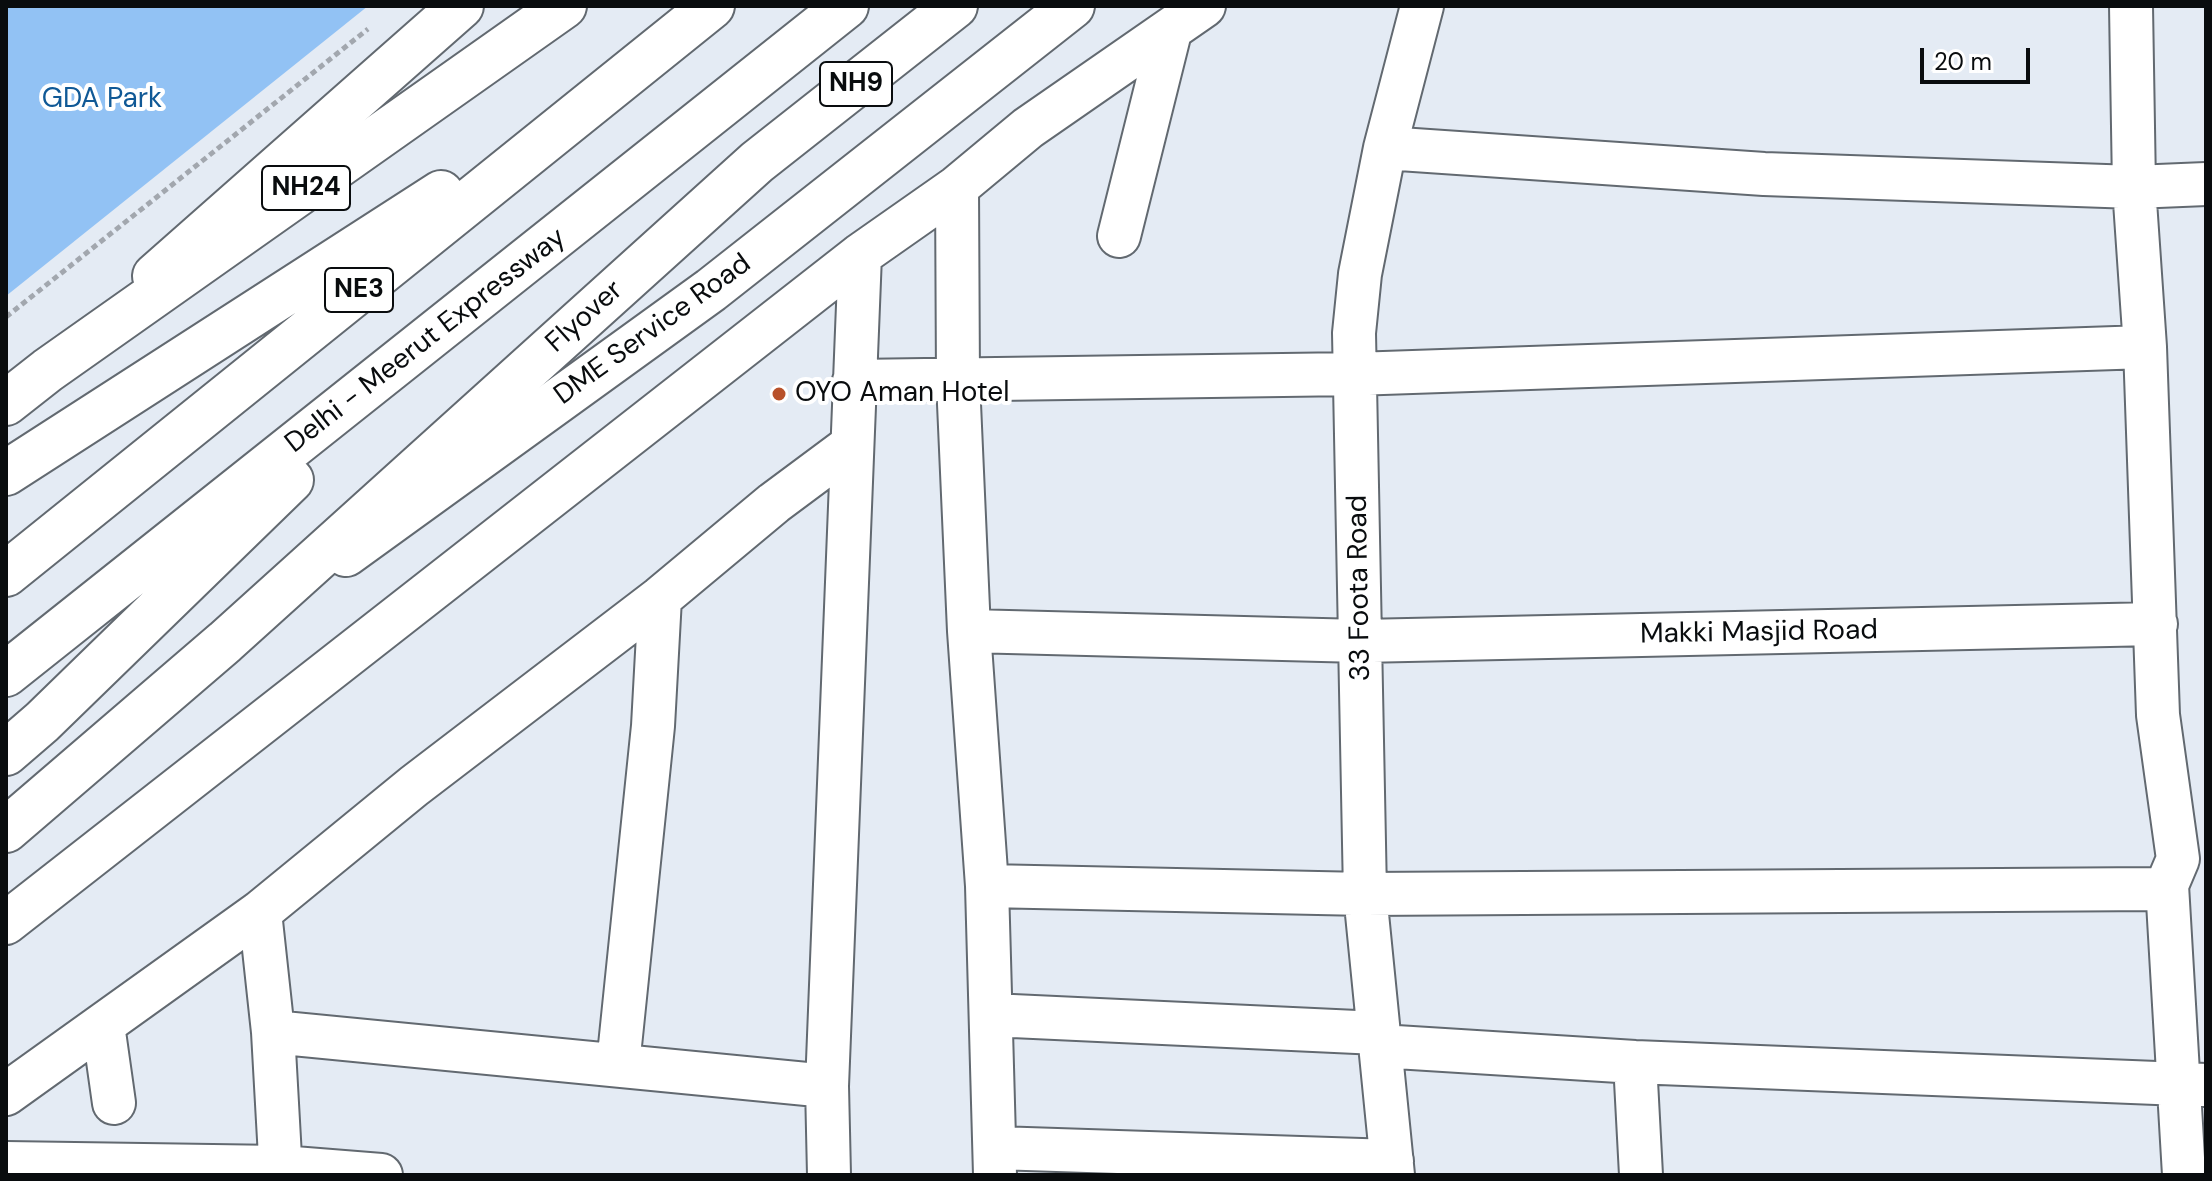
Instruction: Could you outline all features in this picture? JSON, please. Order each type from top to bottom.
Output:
[{"type":"main road","points":[[6,403],[48,370],[461,6]]},
{"type":"main road","name":"NH24","points":[[48,370],[564,6]]},
{"type":"main road","name":"NE3","points":[[6,574],[712,6]]},
{"type":"main road","name":"Delhi - Meerut Expressway","points":[[6,674],[846,6]]},
{"type":"main road","name":"Flyover","points":[[225,642],[757,162],[955,6]]},
{"type":"main road","name":"DME Service Road","points":[[225,642],[711,290],[1072,6]]},
{"type":"main road","points":[[6,473],[640,64]]},
{"type":"main road","points":[[6,753],[42,722],[468,308]]},
{"type":"main road","points":[[6,830],[225,642]]},
{"type":"street","points":[[6,923],[860,255],[957,187],[1028,128],[1204,6]]},
{"type":"street","name":"33 Foota Road","points":[[1392,1168],[1365,894],[1354,333],[1360,274],[1385,148],[1422,6]]},
{"type":"street","points":[[2131,6],[2134,187],[2145,347],[2158,715],[2178,859],[2167,885],[2192,1084],[2184,1175]]},
{"type":"street","points":[[1119,236],[1170,32]]},
{"type":"street","points":[[1385,148],[1764,174],[2134,187],[2206,184]]},
{"type":"street","points":[[957,187],[958,381],[969,631],[987,886],[996,1162],[1392,1168]]},
{"type":"street","points":[[829,1175],[827,1086],[860,255]]},
{"type":"street","points":[[854,381],[1354,374],[2145,347]]},
{"type":"street","points":[[6,1094],[260,912],[414,786],[660,598],[774,503],[852,445]]},
{"type":"street","points":[[618,1065],[653,726],[660,598]]},
{"type":"street","name":"Makki Masjid Road","points":[[969,631],[1361,641],[2156,624]]},
{"type":"street","points":[[987,886],[1365,894],[2158,889],[2167,885]]},
{"type":"street","points":[[260,912],[273,1032],[281,1171]]},
{"type":"street","points":[[991,1015],[1379,1040],[1635,1062],[2192,1084]]},
{"type":"street","points":[[103,1025],[114,1103]]},
{"type":"street","points":[[273,1032],[827,1086]]},
{"type":"street","points":[[1635,1062],[1641,1175]]},
{"type":"street","points":[[6,1163],[381,1175]]},
{"type":"path","points":[[6,317],[373,25]]},
{"type":"green space","name":"GDA Park","points":[[6,6],[368,6],[6,296]]},
{"type":"place","name":"OYO Aman Hotel","points":[[779,394]]}]
